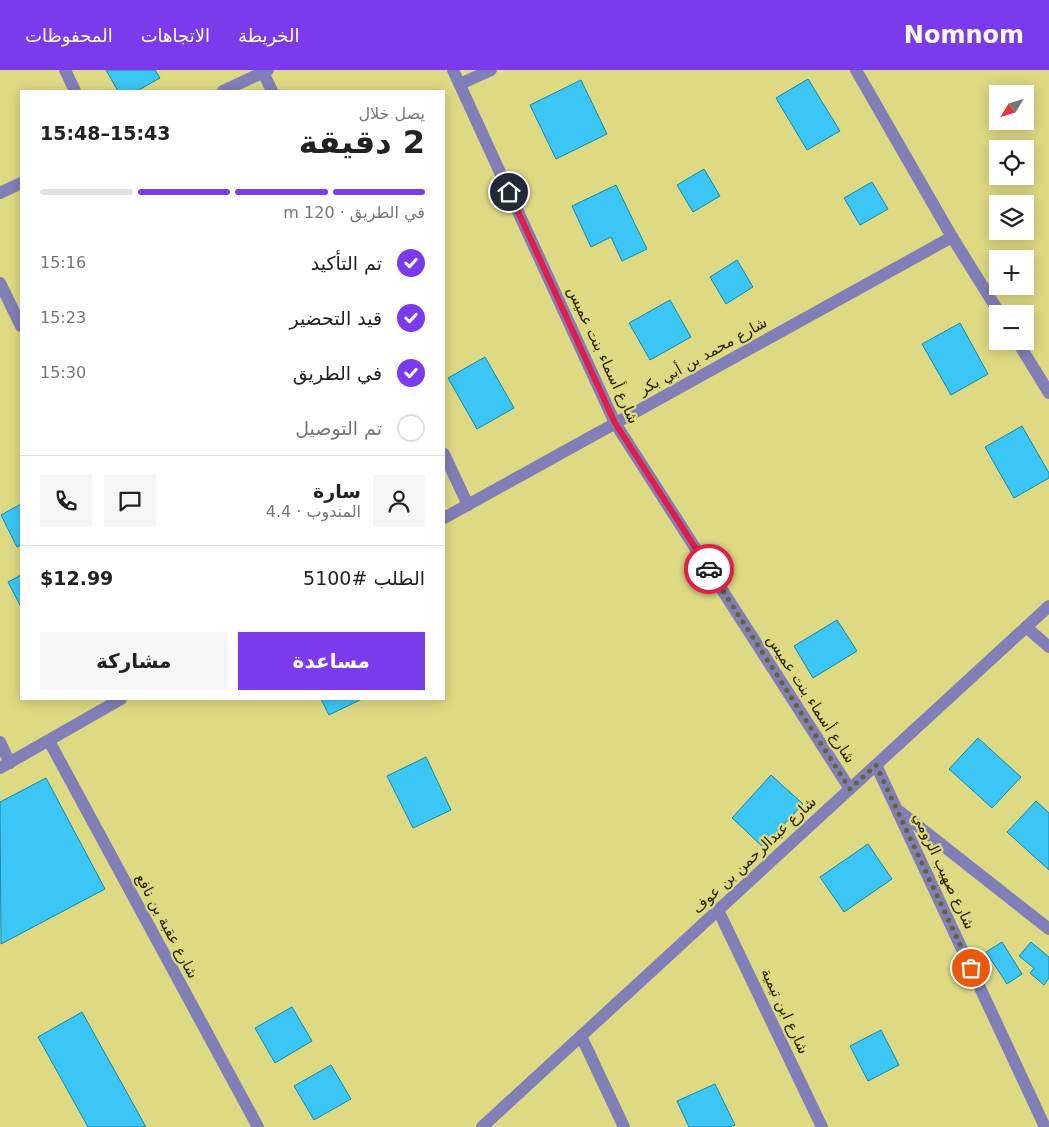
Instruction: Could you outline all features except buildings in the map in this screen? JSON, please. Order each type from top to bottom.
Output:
[{"type":"street","points":[[65,70],[75,90]]},
{"type":"street","name":"شارع أسماء بنت عميس","points":[[453,70],[615,423],[850,789]]},
{"type":"street","points":[[460,84],[491,70]]},
{"type":"street","points":[[856,70],[952,237],[994,305]]},
{"type":"street","points":[[224,90],[264,71],[272,90]]},
{"type":"street","points":[[0,193],[20,183]]},
{"type":"street","name":"شارع محمد بن أبي بكر","points":[[445,517],[952,237]]},
{"type":"street","points":[[0,283],[20,324]]},
{"type":"street","points":[[1023,350],[1049,393]]},
{"type":"street","points":[[445,456],[468,505]]},
{"type":"street","name":"شارع عبدالرحمن بن عوف","points":[[482,1127],[1049,606]]},
{"type":"street","points":[[1026,627],[1049,647]]},
{"type":"street","points":[[0,742],[5,766],[119,700]]},
{"type":"street","name":"شارع عقبة بن نافع","points":[[49,741],[258,1127]]},
{"type":"street","name":"شارع صهيب الرومي","points":[[876,765],[1046,1127]]},
{"type":"street","points":[[897,810],[1049,929]]},
{"type":"street","name":"شارع ابن تيمية","points":[[718,910],[822,1127]]},
{"type":"street","points":[[581,1036],[624,1127]]},
{"type":"way so far","points":[[709,569],[850,789],[876,765],[971,968]]},
{"type":"route","points":[[509,192],[615,423],[709,569]]}]
